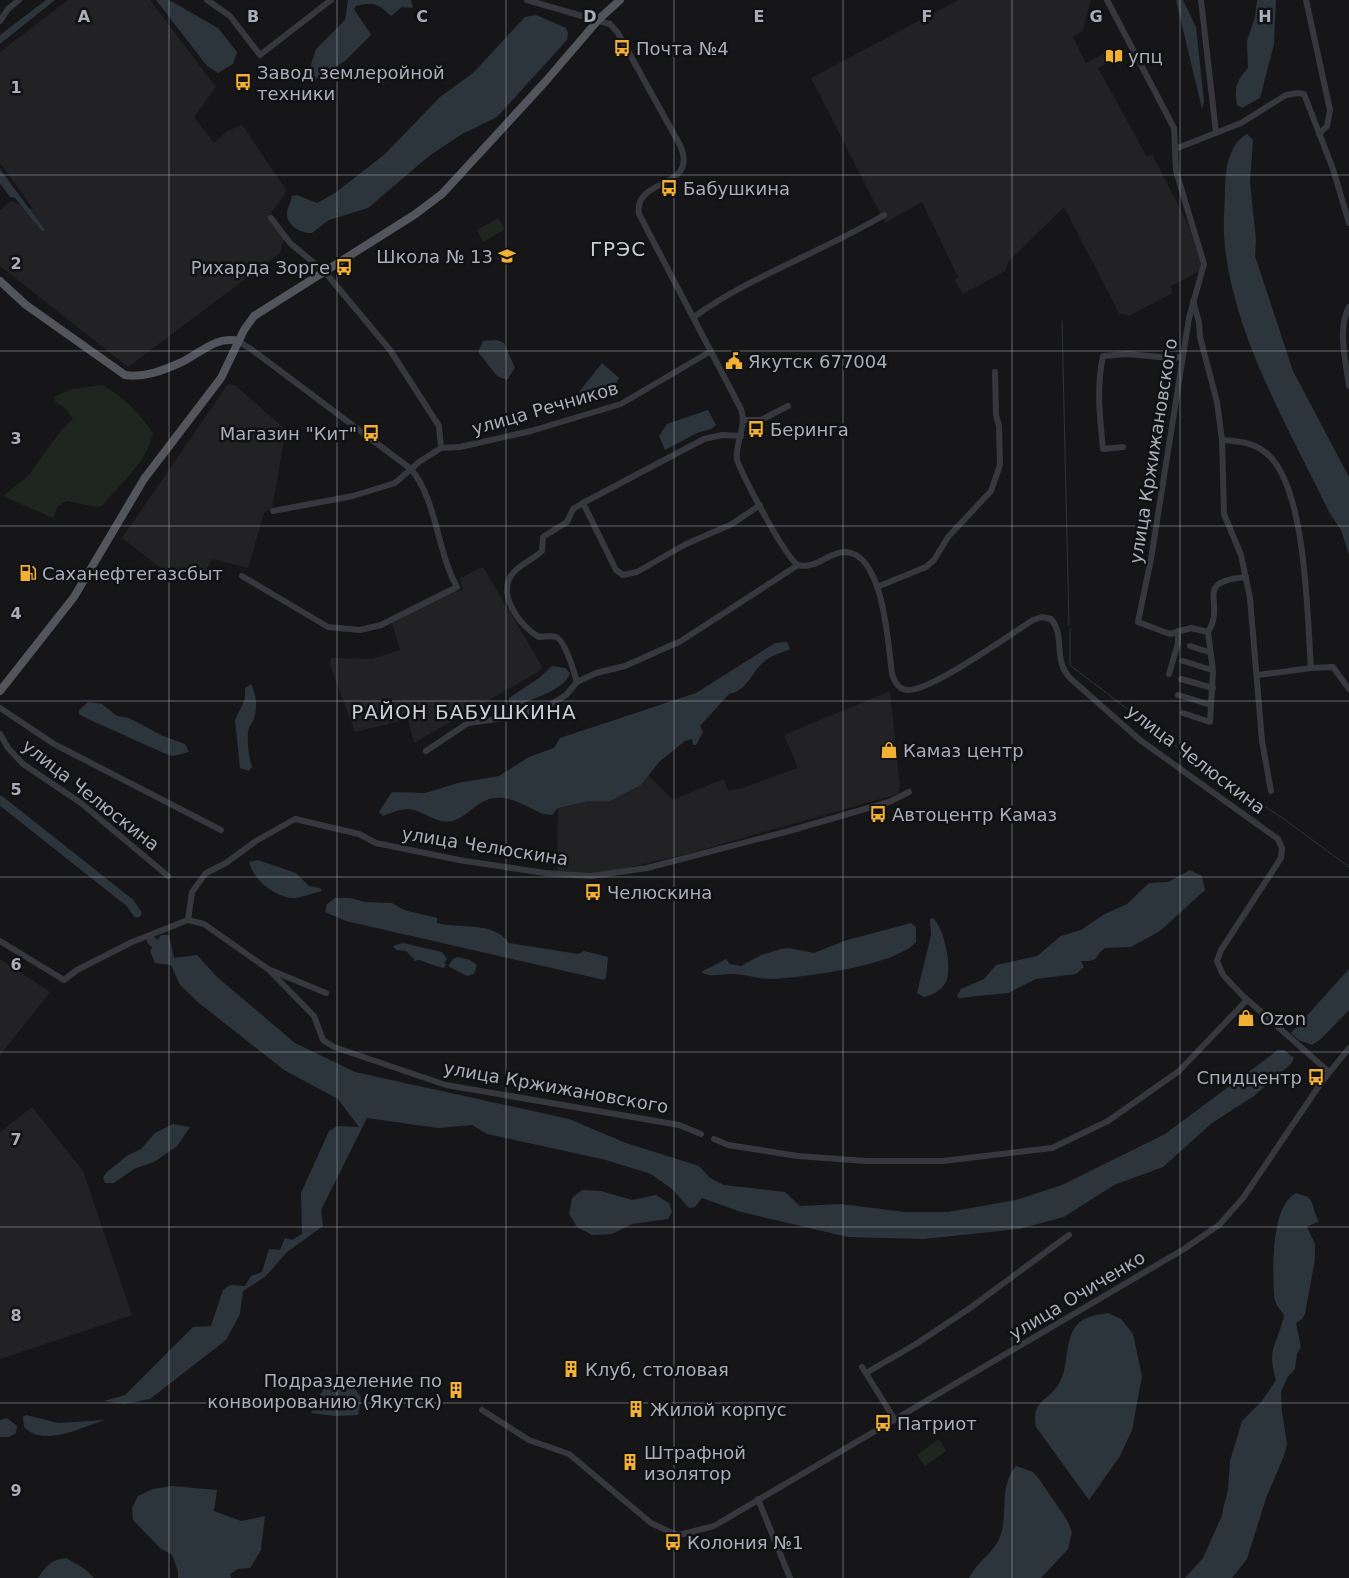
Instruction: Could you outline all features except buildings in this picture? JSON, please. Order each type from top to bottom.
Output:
[{"type":"main road","points":[[0,691],[74,597],[144,479],[221,378],[238,341],[254,316],[414,215],[442,194],[540,88],[599,19],[620,0]]},
{"type":"main road","points":[[0,281],[26,305],[125,376],[140,376],[156,372],[182,362],[219,340],[238,341]]},
{"type":"street","points":[[0,21],[8,8],[19,0]]},
{"type":"street","points":[[207,0],[230,16],[260,55],[330,0]]},
{"type":"street","points":[[529,0],[599,19],[610,24],[618,33],[684,153],[684,166],[680,172],[642,197],[638,210],[642,222],[694,317],[741,409],[744,420],[736,451],[737,460],[790,558],[798,566]]},
{"type":"street","name":"улица Кржижановского","points":[[1107,0],[1172,124],[1175,133],[1176,171],[1204,264],[1193,300],[1182,357],[1151,559],[1138,622],[1170,634],[1178,631]]},
{"type":"street","points":[[1201,0],[1216,133]]},
{"type":"street","points":[[1306,0],[1330,110],[1327,126],[1319,134]]},
{"type":"street","points":[[1175,149],[1240,123],[1280,98],[1298,92],[1304,94],[1308,99],[1319,134],[1334,169],[1349,223]]},
{"type":"street","points":[[694,317],[712,304],[830,245],[884,215]]},
{"type":"street","points":[[270,218],[290,243],[325,272],[401,365],[438,426],[441,448]]},
{"type":"street","name":"улица Кржижановского","points":[[1193,300],[1199,322],[1200,337],[1215,389],[1222,440],[1224,514],[1241,555],[1250,598],[1258,675],[1262,741],[1271,791]]},
{"type":"street","points":[[1349,307],[1345,315],[1343,330],[1349,386]]},
{"type":"street","points":[[238,341],[251,348],[411,469],[424,492],[448,570],[457,587],[381,625],[360,630],[328,627],[242,576]]},
{"type":"street","name":"улица Речников","points":[[273,511],[363,494],[395,483],[441,448],[460,447],[531,431],[621,404],[711,351]]},
{"type":"street","points":[[1123,447],[1103,449],[1099,375],[1103,356],[1128,354],[1169,358],[1182,357]]},
{"type":"street","points":[[878,587],[919,570],[934,560],[948,537],[991,491],[1000,465],[1000,426],[996,415],[995,372]]},
{"type":"street","points":[[744,420],[761,420],[788,406]]},
{"type":"street","points":[[577,682],[571,661],[559,639],[555,636],[536,635],[518,619],[508,598],[507,586],[516,570],[542,551],[543,537],[567,522],[574,509],[583,503],[704,439],[722,435],[741,436]]},
{"type":"street","points":[[1222,440],[1247,442],[1266,452],[1278,468],[1286,484],[1299,528],[1311,668]]},
{"type":"street","points":[[583,503],[616,570],[623,575],[637,572],[686,544],[732,524],[760,505]]},
{"type":"street","name":"улица Челюскина","points":[[426,751],[468,724],[505,718],[547,706],[566,695],[577,682],[596,673],[625,666],[681,641],[798,566],[812,566],[842,552],[852,554],[865,563],[878,587],[892,674],[900,687],[913,690],[942,678],[1033,620],[1042,617],[1051,619],[1058,632],[1061,666],[1070,678],[1140,740],[1278,839],[1282,848],[1281,858],[1221,950],[1217,961],[1223,975],[1247,1000]]},
{"type":"street","points":[[1183,713],[1210,722],[1213,688],[1208,632],[1215,617],[1212,602],[1214,588],[1224,579],[1246,577]]},
{"type":"street","points":[[1169,674],[1178,643],[1178,631],[1191,628],[1208,632]]},
{"type":"street","points":[[1190,646],[1209,652]]},
{"type":"street","points":[[1183,661],[1212,670]]},
{"type":"street","points":[[1258,675],[1333,667],[1349,689]]},
{"type":"street","points":[[1181,678],[1213,688]]},
{"type":"street","points":[[1178,695],[1212,705]]},
{"type":"street","name":"улица Челюскина","points":[[0,708],[50,742],[221,830]]},
{"type":"street","name":"улица Челюскина","points":[[0,734],[8,748],[23,764],[81,803],[168,876]]},
{"type":"street","name":"улица Челюскина","points":[[188,920],[192,892],[206,872],[226,863],[256,841],[295,819],[359,834],[376,843],[459,860],[545,873],[591,876],[647,868],[789,831],[889,802],[909,792]]},
{"type":"street","points":[[0,941],[64,980],[77,970],[109,953],[172,924],[188,920]]},
{"type":"street","name":"улица Кржижановского","points":[[188,920],[204,924],[268,969],[314,1016],[323,1040],[334,1047],[446,1085],[679,1125],[701,1134]]},
{"type":"street","name":"улица Кржижановского","points":[[268,969],[326,993]]},
{"type":"street","points":[[714,1139],[728,1145],[798,1156],[866,1160],[943,1161],[1052,1148],[1108,1121],[1179,1071],[1247,1000],[1329,1072]]},
{"type":"street","name":"улица Очиченко","points":[[482,1410],[529,1440],[569,1454],[651,1523],[679,1535],[714,1526],[1184,1249],[1219,1225],[1243,1198],[1329,1072],[1349,1048]]},
{"type":"street","points":[[892,1422],[864,1370],[916,1344],[970,1308],[1069,1235]]},
{"type":"street","points":[[758,1499],[790,1578]]},
{"type":"shaded area","points":[[46,0],[55,0],[0,44],[0,35]]},
{"type":"shaded area","points":[[68,0],[150,0],[216,87],[194,117],[214,143],[227,131],[242,125],[287,191],[268,217],[284,239],[280,253],[128,367],[0,266],[0,210],[11,201],[34,210],[0,163],[0,52]]},
{"type":"shaded area","points":[[156,0],[169,0],[218,28],[237,52],[233,64],[218,73],[207,66]]},
{"type":"shaded area","points":[[348,0],[411,0],[413,8],[402,7],[391,16],[375,5],[356,6],[354,9],[371,35],[345,61],[311,82],[307,77],[316,49],[345,20]]},
{"type":"shaded area","points":[[958,0],[1091,0],[1082,32],[1073,37],[1086,63],[1104,53],[1109,62],[1098,68],[1147,157],[1152,154],[1189,226],[1200,261],[1200,271],[1171,286],[1172,293],[1129,316],[1119,313],[1064,207],[1008,262],[1005,271],[963,294],[954,280],[958,277],[922,202],[885,223],[811,78]]},
{"type":"shaded area","points":[[1176,0],[1183,0],[1196,27],[1204,102],[1202,109]]},
{"type":"shaded area","points":[[1257,0],[1276,0],[1274,44],[1260,98],[1242,108],[1237,105],[1236,89],[1238,81],[1248,68],[1247,41],[1255,17]]},
{"type":"shaded area","points":[[536,15],[566,28],[568,33],[567,40],[497,117],[462,134],[429,156],[368,208],[329,220],[312,233],[301,231],[290,223],[287,214],[292,196],[297,195],[317,203],[335,193],[385,154],[440,97],[473,73],[525,17]]},
{"type":"shaded area","points":[[1247,134],[1253,140],[1250,182],[1256,240],[1255,256],[1293,371],[1349,477],[1349,555],[1341,530],[1329,512],[1266,383],[1240,317],[1231,283],[1224,235],[1226,178],[1231,153],[1240,139]]},
{"type":"shaded area","points":[[0,169],[45,230],[42,231],[15,198],[10,197],[0,183]]},
{"type":"shaded area","points":[[498,218],[505,229],[483,242],[477,230]]},
{"type":"shaded area","points":[[497,340],[504,343],[515,368],[507,380],[497,376],[478,352],[483,341]]},
{"type":"shaded area","points":[[602,363],[619,378],[615,385],[598,387],[584,397],[579,392]]},
{"type":"shaded area","points":[[228,384],[235,385],[286,430],[272,508],[264,513],[248,568],[213,559],[199,579],[170,575],[122,538]]},
{"type":"shaded area","points":[[102,385],[117,394],[130,406],[153,433],[150,444],[139,463],[102,506],[96,507],[67,501],[58,506],[53,518],[3,496],[29,475],[59,433],[73,419],[67,410],[55,401],[54,397],[72,389]]},
{"type":"shaded area","points":[[708,410],[716,425],[665,450],[659,436],[667,424]]},
{"type":"shaded area","points":[[483,567],[543,668],[414,743],[408,719],[355,732],[330,665],[331,658],[371,659],[400,650],[392,623],[455,590],[456,592],[463,589],[460,578]]},
{"type":"shaded area","points":[[787,642],[790,649],[763,662],[746,684],[736,692],[729,694],[700,726],[703,732],[696,745],[693,745],[692,739],[685,741],[660,761],[641,785],[610,801],[589,801],[558,808],[552,815],[539,812],[518,802],[495,798],[484,801],[460,818],[449,822],[437,820],[408,809],[398,810],[383,816],[379,812],[392,792],[425,793],[458,783],[499,776],[529,757],[554,748],[560,738],[696,693],[775,643]]},
{"type":"shaded area","points":[[552,666],[565,668],[570,673],[562,684],[548,693],[518,706],[509,704],[509,698],[539,678]]},
{"type":"shaded area","points":[[251,684],[256,705],[253,722],[248,732],[248,750],[252,767],[249,771],[240,768],[235,720],[245,699],[245,688]]},
{"type":"shaded area","points":[[890,691],[900,787],[898,794],[687,854],[622,869],[595,873],[557,871],[558,808],[589,801],[610,801],[641,785],[648,775],[673,800],[723,779],[729,791],[742,788],[798,768],[784,735]]},
{"type":"shaded area","points":[[88,702],[102,704],[117,716],[129,718],[163,736],[185,744],[189,752],[173,756],[166,754],[88,719],[79,714],[79,710]]},
{"type":"shaded area","points":[[258,860],[296,873],[309,886],[320,888],[322,891],[294,898],[276,893],[264,885],[251,869],[249,862]]},
{"type":"shaded area","points":[[1190,870],[1202,876],[1205,890],[1160,931],[1131,947],[1105,948],[1094,960],[1081,961],[1084,967],[1076,974],[1036,979],[1008,993],[959,998],[957,996],[961,989],[984,979],[996,965],[1037,956],[1061,936],[1081,930],[1103,915],[1127,904],[1149,883],[1168,882]]},
{"type":"shaded area","points":[[335,898],[392,903],[404,910],[437,918],[437,923],[495,931],[509,943],[578,954],[584,951],[608,957],[606,978],[604,980],[346,921],[325,912],[327,904]]},
{"type":"shaded area","points":[[933,918],[941,930],[944,939],[948,958],[948,976],[940,990],[924,997],[917,993],[931,935],[930,919]]},
{"type":"shaded area","points":[[911,923],[916,927],[916,942],[889,958],[849,969],[773,979],[736,974],[712,975],[701,972],[726,959],[730,964],[741,966],[761,955],[781,949],[788,948],[814,953],[847,940]]},
{"type":"shaded area","points":[[161,935],[169,935],[174,958],[197,955],[217,977],[295,1043],[355,1072],[569,1119],[626,1143],[699,1166],[710,1178],[724,1185],[785,1192],[800,1206],[841,1204],[905,1212],[948,1212],[1016,1200],[1062,1185],[1165,1134],[1278,1050],[1284,1050],[1294,1058],[1291,1064],[1254,1096],[1212,1123],[1163,1167],[1114,1185],[1064,1217],[1019,1229],[924,1239],[848,1237],[741,1212],[702,1198],[695,1207],[689,1208],[672,1189],[651,1174],[606,1160],[487,1134],[472,1125],[438,1128],[367,1118],[321,1210],[323,1226],[287,1252],[265,1277],[243,1291],[240,1314],[226,1340],[150,1399],[124,1404],[104,1401],[125,1395],[193,1327],[211,1326],[223,1290],[230,1285],[245,1286],[251,1276],[262,1272],[269,1249],[280,1250],[285,1238],[292,1240],[302,1234],[301,1193],[329,1131],[337,1126],[359,1127],[338,1099],[284,1070],[199,1003],[180,985],[171,965],[155,963],[150,951]]},
{"type":"shaded area","points":[[403,943],[442,952],[447,959],[444,963],[446,964],[444,968],[419,960],[414,961],[406,951],[396,950],[393,946]]},
{"type":"shaded area","points":[[458,957],[470,960],[477,965],[474,974],[467,976],[448,966],[453,959]]},
{"type":"shaded area","points":[[0,959],[50,992],[0,1055]]},
{"type":"shaded area","points":[[1349,969],[1349,1010],[1321,1039],[1312,1045],[1299,1040],[1291,1033]]},
{"type":"shaded area","points":[[32,1107],[83,1171],[132,1315],[0,1359],[0,1132]]},
{"type":"shaded area","points":[[173,1124],[190,1127],[177,1146],[154,1162],[134,1169],[114,1183],[105,1183],[103,1178],[106,1173],[128,1155],[141,1149],[155,1133]]},
{"type":"shaded area","points":[[582,1190],[601,1191],[632,1200],[656,1195],[669,1203],[672,1212],[668,1219],[632,1224],[612,1234],[592,1235],[577,1227],[569,1214],[572,1198]]},
{"type":"shaded area","points":[[1296,1193],[1308,1197],[1319,1221],[1307,1227],[1315,1244],[1315,1259],[1305,1314],[1296,1323],[1301,1347],[1297,1354],[1295,1369],[1287,1378],[1281,1392],[1287,1444],[1284,1456],[1266,1498],[1247,1559],[1232,1578],[1185,1578],[1203,1558],[1221,1518],[1228,1489],[1230,1461],[1242,1421],[1262,1401],[1276,1380],[1272,1360],[1274,1346],[1284,1315],[1276,1304],[1274,1297],[1275,1241],[1281,1211],[1288,1200]]},
{"type":"shaded area","points":[[1108,1313],[1121,1319],[1133,1334],[1142,1376],[1132,1430],[1120,1456],[1089,1500],[1036,1427],[1035,1418],[1038,1406],[1060,1382],[1065,1368],[1072,1332],[1076,1326],[1086,1318]]},
{"type":"shaded area","points":[[342,1379],[350,1382],[361,1397],[358,1415],[335,1416],[311,1413],[322,1391],[330,1383]]},
{"type":"shaded area","points":[[26,1415],[58,1423],[105,1420],[75,1431],[42,1436],[32,1433],[24,1427],[23,1417]]},
{"type":"shaded area","points":[[7,1418],[17,1426],[16,1433],[9,1437],[0,1437],[0,1420]]},
{"type":"shaded area","points":[[939,1439],[946,1451],[925,1466],[917,1455]]},
{"type":"shaded area","points":[[1016,1466],[1033,1472],[1067,1520],[1072,1532],[1068,1549],[1041,1578],[969,1578],[999,1540],[1003,1525],[1007,1482]]},
{"type":"shaded area","points":[[172,1486],[217,1490],[214,1511],[241,1521],[265,1516],[261,1550],[250,1568],[238,1569],[230,1574],[231,1578],[178,1578],[178,1571],[172,1555],[160,1548],[133,1520],[132,1508],[138,1496],[153,1489]]},
{"type":"shaded area","points":[[66,1558],[85,1569],[94,1578],[38,1578],[49,1564]]},
{"type":"waterway","points":[[1062,321],[1069,625]]},
{"type":"waterway","points":[[1070,629],[1070,665],[1195,761],[1284,819],[1349,867]]},
{"type":"waterway","points":[[0,800],[130,903],[137,913]]},
{"type":"waterway","points":[[151,940],[163,952]]},
{"type":"place","name":"Почта №4","points":[[622,48]]},
{"type":"place","name":"упц","points":[[1114,56]]},
{"type":"place","name":"Завод землеройной техники","points":[[243,82]]},
{"type":"place","name":"Бабушкина","points":[[669,188]]},
{"type":"place","name":"Школа № 13","points":[[507,256]]},
{"type":"place","name":"Рихарда Зорге","points":[[344,267]]},
{"type":"place","name":"Якутск 677004","points":[[734,361]]},
{"type":"place","name":"Беринга","points":[[756,429]]},
{"type":"place","name":"Магазин \"Кит\"","points":[[371,433]]},
{"type":"place","name":"Саханефтегазсбыт","points":[[28,573]]},
{"type":"place","name":"Камаз центр","points":[[889,750]]},
{"type":"place","name":"Автоцентр Камаз","points":[[878,814]]},
{"type":"place","name":"Челюскина","points":[[593,892]]},
{"type":"place","name":"Ozon","points":[[1246,1018]]},
{"type":"place","name":"Спидцентр","points":[[1316,1077]]},
{"type":"place","name":"Клуб, столовая","points":[[571,1369]]},
{"type":"place","name":"Подразделение по конвоированию (Якутск)","points":[[456,1390]]},
{"type":"place","name":"Жилой корпус","points":[[636,1409]]},
{"type":"place","name":"Патриот","points":[[883,1423]]},
{"type":"place","name":"Штрафной изолятор","points":[[630,1462]]},
{"type":"place","name":"Колония №1","points":[[673,1542]]},
{"type":"district","name":"ГРЭС","points":[[618,249]]},
{"type":"district","name":"РАЙОН БАБУШКИНА","points":[[464,712]]}]
